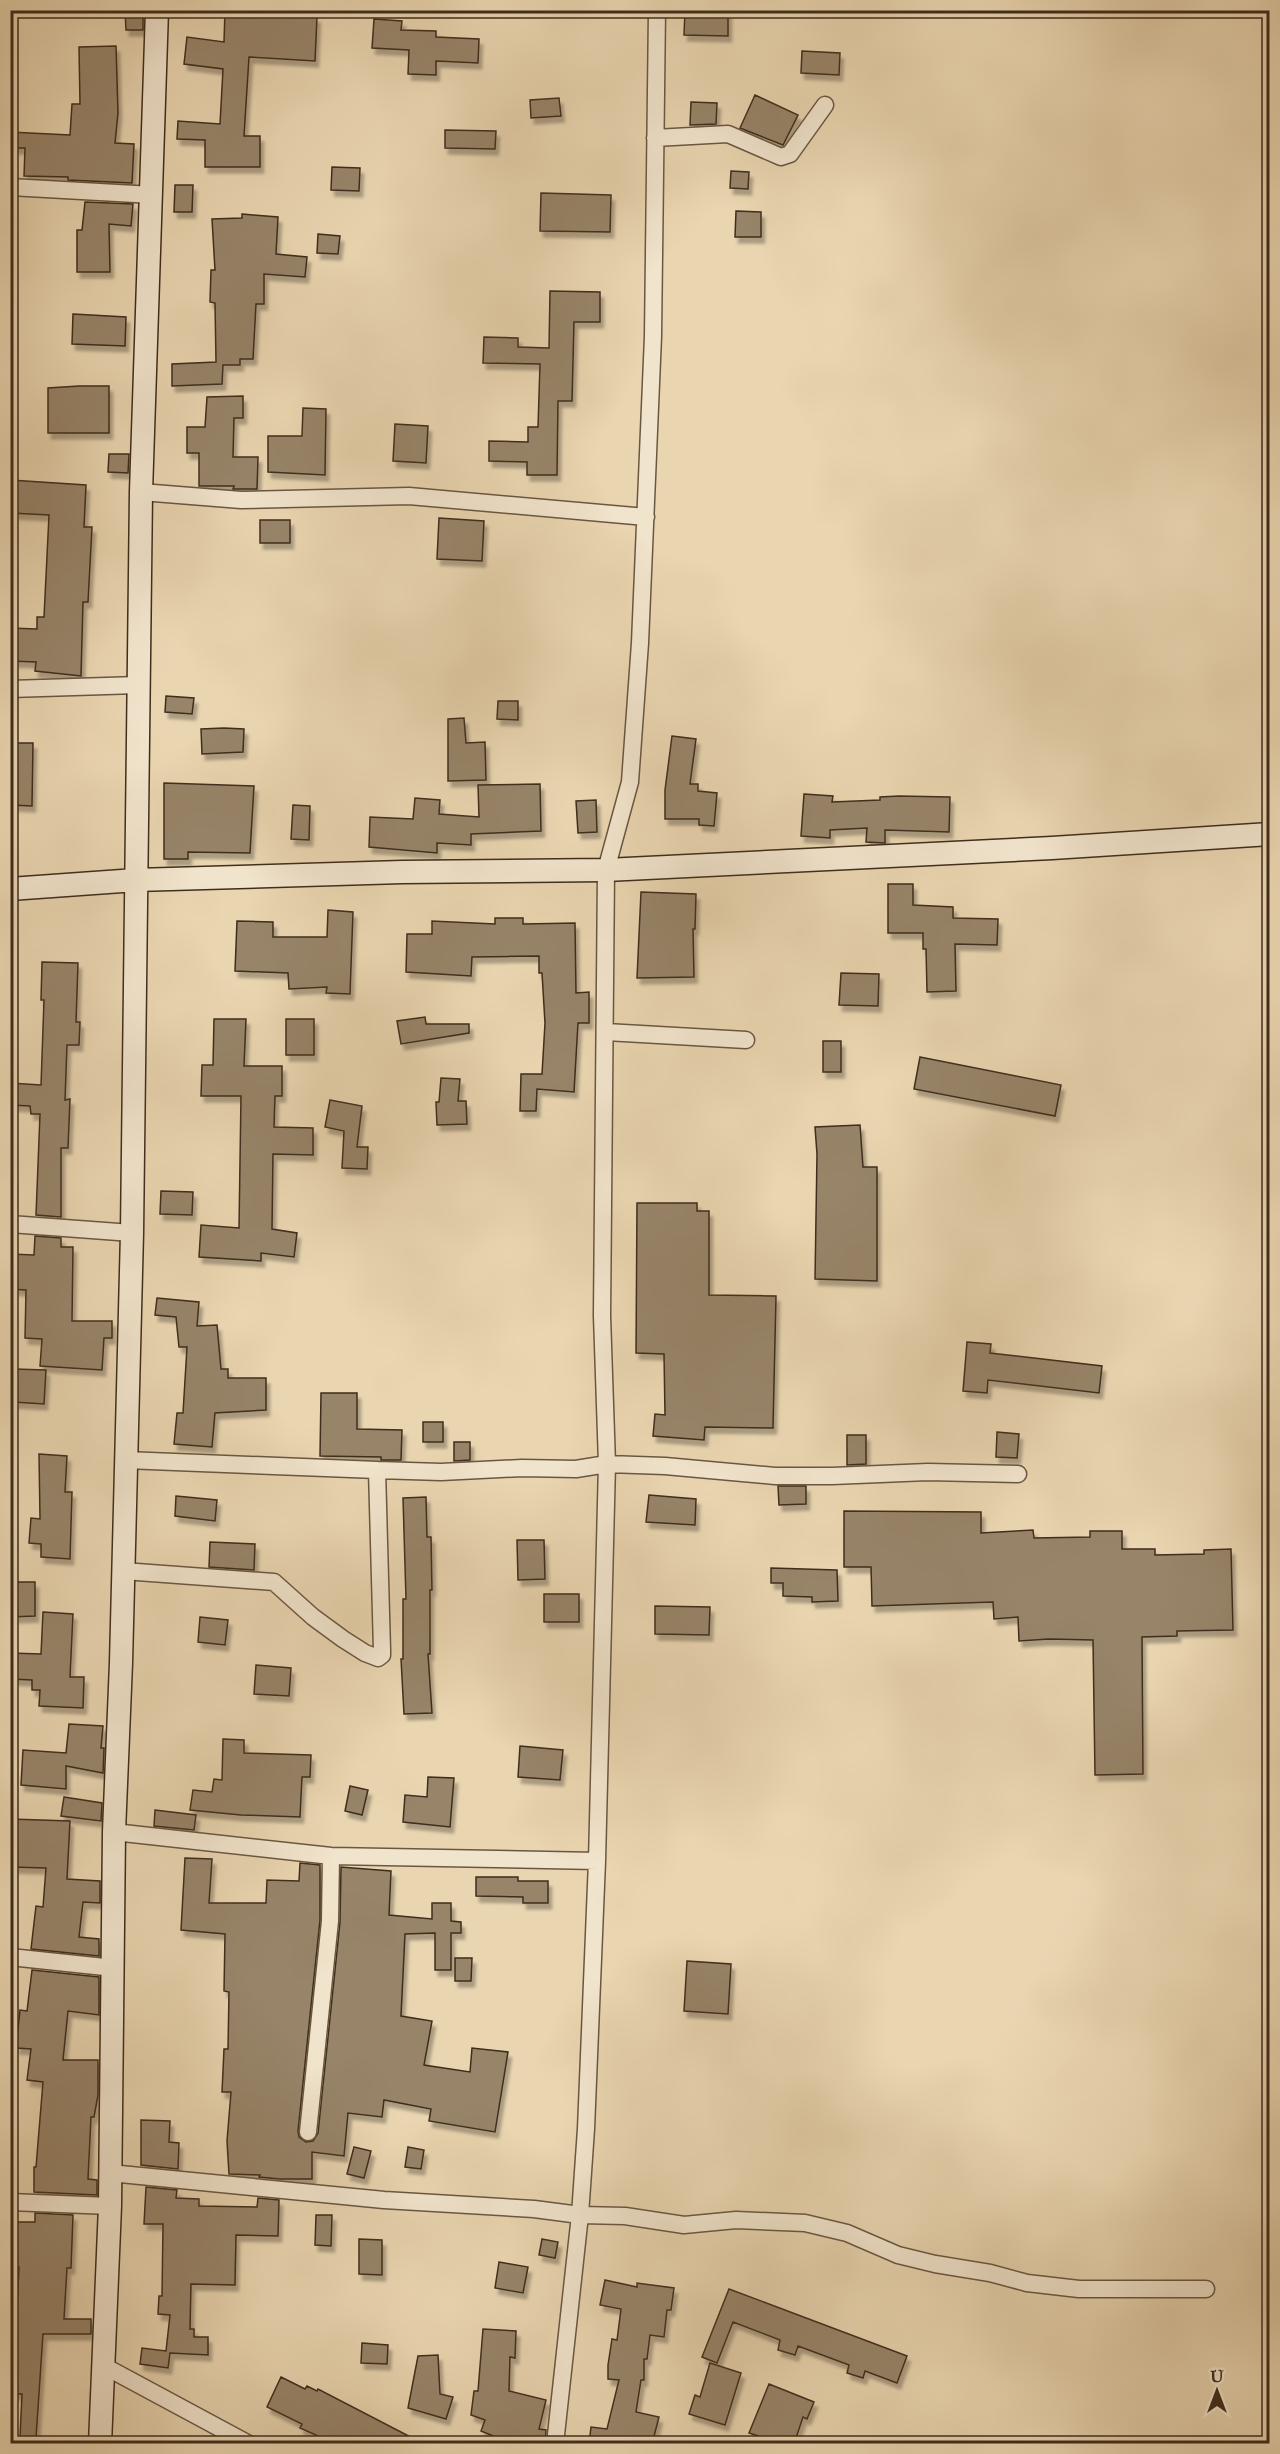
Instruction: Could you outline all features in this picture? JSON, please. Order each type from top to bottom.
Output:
[{"type":"main road","points":[[100,2444],[110,2206],[114,1832],[132,1233],[141,492],[153,195],[157,10]]},
{"type":"main road","points":[[10,889],[136,880],[402,872],[606,870],[1052,848],[1269,834]]},
{"type":"street","points":[[555,2444],[580,2215],[586,2129],[597,1861],[607,1464],[602,1316],[606,870],[630,782],[640,643],[653,336],[657,10]]},
{"type":"street","points":[[655,138],[728,134],[781,157],[790,154],[825,105]]},
{"type":"street","points":[[10,187],[153,195]]},
{"type":"street","points":[[141,492],[241,500],[409,496],[646,517]]},
{"type":"street","points":[[10,689],[138,685]]},
{"type":"street","points":[[606,1032],[746,1041]]},
{"type":"street","points":[[10,1224],[132,1233]]},
{"type":"street","points":[[125,1460],[441,1472],[522,1468],[576,1469],[607,1464],[665,1466],[775,1476],[928,1472],[1018,1474]]},
{"type":"street","points":[[123,1571],[274,1582],[313,1617],[343,1639],[365,1653],[378,1658],[382,1655],[382,1650],[377,1470]]},
{"type":"street","points":[[114,1832],[331,1856],[597,1861]]},
{"type":"street","points":[[308,2132],[330,1921],[331,1856]]},
{"type":"street","points":[[10,1958],[114,1968]]},
{"type":"street","points":[[110,2173],[384,2200],[534,2209],[580,2215],[625,2216],[684,2225],[736,2220],[805,2223],[847,2233],[898,2255],[1038,2285],[1079,2289],[1206,2289]]},
{"type":"street","points":[[10,2202],[110,2206]]},
{"type":"street","points":[[104,2366],[249,2444]]},
{"type":"building","points":[[125,10],[143,10],[143,30],[126,30]]},
{"type":"building","points":[[225,10],[262,11],[262,15],[317,17],[315,61],[249,57],[244,136],[260,136],[260,167],[205,167],[205,140],[177,139],[178,121],[220,124],[223,69],[184,64],[187,37],[224,42]]},
{"type":"building","points":[[685,10],[728,10],[728,36],[684,35]]},
{"type":"building","points":[[374,19],[402,21],[401,30],[436,31],[436,37],[479,39],[478,63],[436,61],[436,75],[408,74],[409,50],[372,48]]},
{"type":"building","points":[[116,46],[118,113],[115,143],[134,144],[132,183],[68,180],[68,177],[24,176],[25,148],[10,148],[10,132],[70,135],[72,104],[80,104],[79,47]]},
{"type":"building","points":[[802,51],[840,53],[839,75],[801,73]]},
{"type":"building","points":[[755,95],[798,115],[783,145],[740,128]]},
{"type":"building","points":[[559,98],[561,116],[531,118],[530,100]]},
{"type":"building","points":[[691,102],[717,103],[716,124],[690,125]]},
{"type":"building","points":[[445,130],[496,131],[495,149],[445,148]]},
{"type":"building","points":[[332,167],[360,168],[359,191],[331,190]]},
{"type":"building","points":[[731,171],[749,172],[748,189],[730,188]]},
{"type":"building","points":[[175,185],[193,185],[192,212],[174,212]]},
{"type":"building","points":[[541,193],[611,195],[610,232],[540,231]]},
{"type":"building","points":[[85,202],[133,204],[131,226],[109,224],[110,272],[77,272],[77,230],[82,230]]},
{"type":"building","points":[[736,211],[761,212],[761,237],[735,237]]},
{"type":"building","points":[[242,214],[278,217],[276,254],[307,257],[305,277],[264,274],[264,304],[256,304],[253,359],[240,359],[240,365],[223,365],[222,384],[172,386],[172,364],[216,362],[215,303],[210,302],[211,270],[215,270],[212,219],[242,218]]},
{"type":"building","points":[[318,234],[340,236],[338,254],[317,253]]},
{"type":"building","points":[[550,291],[600,292],[600,322],[574,322],[572,401],[558,401],[557,475],[527,475],[527,462],[489,461],[489,441],[528,442],[528,427],[538,427],[540,364],[483,363],[484,337],[518,338],[518,347],[549,348]]},
{"type":"building","points":[[73,314],[126,317],[125,346],[72,344]]},
{"type":"building","points":[[109,386],[109,433],[48,433],[48,388]]},
{"type":"building","points":[[243,396],[243,418],[234,418],[233,457],[258,457],[257,489],[233,489],[234,486],[199,486],[199,453],[187,453],[187,427],[205,427],[207,397]]},
{"type":"building","points":[[303,408],[326,409],[325,475],[268,472],[268,436],[302,436]]},
{"type":"building","points":[[395,424],[428,426],[426,463],[393,461]]},
{"type":"building","points":[[109,454],[129,454],[128,473],[108,472]]},
{"type":"building","points":[[10,480],[86,485],[84,527],[92,527],[88,602],[83,602],[81,676],[35,671],[36,662],[10,661],[10,628],[37,629],[37,617],[44,617],[49,515],[10,513]]},
{"type":"building","points":[[439,518],[484,521],[482,561],[437,559]]},
{"type":"building","points":[[260,520],[290,520],[290,543],[260,543]]},
{"type":"building","points":[[166,696],[194,698],[192,714],[165,712]]},
{"type":"building","points":[[498,701],[518,701],[518,720],[497,719]]},
{"type":"building","points":[[464,718],[466,743],[485,742],[486,780],[448,781],[448,719]]},
{"type":"building","points":[[201,729],[244,729],[243,752],[202,754]]},
{"type":"building","points":[[672,736],[696,739],[690,784],[698,784],[698,791],[717,793],[714,826],[699,825],[699,819],[665,819],[665,790]]},
{"type":"building","points":[[10,743],[33,743],[32,806],[10,805]]},
{"type":"building","points":[[164,783],[254,786],[250,853],[188,852],[188,859],[164,859]]},
{"type":"building","points":[[540,784],[541,831],[471,834],[471,845],[437,843],[437,853],[369,847],[370,817],[413,819],[415,798],[440,800],[439,814],[479,817],[478,785]]},
{"type":"building","points":[[804,794],[833,796],[832,802],[880,800],[880,797],[899,796],[950,797],[949,832],[885,830],[885,843],[866,842],[867,828],[830,830],[830,838],[801,836]]},
{"type":"building","points":[[596,800],[597,832],[578,833],[576,801]]},
{"type":"building","points":[[293,805],[310,806],[309,840],[291,839]]},
{"type":"building","points":[[888,884],[913,884],[913,905],[953,907],[953,918],[998,919],[997,945],[955,944],[956,991],[927,992],[926,949],[923,949],[923,933],[888,933]]},
{"type":"building","points":[[641,892],[696,894],[695,929],[693,929],[694,977],[637,978]]},
{"type":"building","points":[[328,910],[353,912],[350,994],[326,993],[327,987],[289,989],[288,973],[235,971],[237,921],[273,922],[273,937],[327,937]]},
{"type":"building","points":[[495,918],[523,918],[523,924],[575,923],[576,993],[589,992],[589,1023],[578,1023],[574,1092],[537,1089],[536,1111],[520,1111],[521,1074],[542,1074],[545,1023],[539,956],[472,957],[471,976],[406,972],[407,934],[432,934],[432,921],[495,924]]},
{"type":"building","points":[[42,962],[78,963],[76,1022],[80,1022],[79,1045],[67,1045],[65,1100],[70,1099],[68,1148],[61,1148],[61,1217],[36,1215],[40,1114],[31,1114],[30,1106],[10,1105],[10,1083],[41,1085],[44,1000],[41,1000]]},
{"type":"building","points":[[841,973],[879,974],[878,1006],[839,1005]]},
{"type":"building","points":[[425,1017],[426,1024],[469,1024],[469,1033],[401,1044],[397,1021]]},
{"type":"building","points":[[214,1019],[246,1019],[244,1066],[282,1066],[282,1096],[275,1096],[274,1127],[313,1128],[313,1155],[273,1154],[272,1229],[297,1233],[294,1257],[261,1253],[261,1261],[199,1257],[201,1225],[239,1228],[241,1096],[201,1096],[202,1065],[213,1065]]},
{"type":"building","points":[[286,1019],[314,1019],[314,1055],[286,1055]]},
{"type":"building","points":[[823,1041],[841,1041],[841,1072],[823,1072]]},
{"type":"building","points":[[920,1057],[1061,1085],[1055,1116],[914,1089]]},
{"type":"building","points":[[441,1078],[460,1079],[458,1101],[466,1101],[467,1124],[437,1125],[436,1102],[439,1102]]},
{"type":"building","points":[[330,1100],[362,1106],[357,1147],[368,1147],[367,1169],[342,1168],[344,1131],[325,1127]]},
{"type":"building","points":[[860,1125],[863,1167],[877,1167],[877,1281],[815,1279],[817,1154],[815,1127]]},
{"type":"building","points":[[161,1191],[193,1192],[192,1215],[160,1214]]},
{"type":"building","points":[[637,1203],[697,1203],[697,1211],[709,1211],[709,1295],[776,1296],[773,1428],[705,1427],[704,1440],[653,1436],[655,1414],[665,1415],[664,1354],[636,1353]]},
{"type":"building","points":[[35,1236],[61,1238],[61,1247],[73,1247],[72,1321],[112,1321],[112,1338],[104,1338],[102,1370],[40,1366],[42,1339],[25,1338],[26,1290],[10,1289],[10,1254],[34,1255]]},
{"type":"building","points":[[157,1298],[199,1302],[197,1326],[217,1325],[221,1369],[228,1369],[228,1378],[266,1378],[266,1410],[215,1413],[212,1447],[174,1444],[177,1413],[183,1413],[187,1347],[179,1347],[176,1317],[155,1315]]},
{"type":"building","points":[[967,1342],[991,1344],[990,1353],[1102,1366],[1099,1393],[988,1380],[987,1393],[963,1391]]},
{"type":"building","points":[[14,1369],[46,1370],[44,1404],[13,1402]]},
{"type":"building","points":[[321,1393],[357,1393],[357,1429],[402,1430],[401,1460],[381,1460],[381,1457],[320,1456]]},
{"type":"building","points":[[423,1422],[443,1422],[443,1442],[423,1442]]},
{"type":"building","points":[[997,1432],[1019,1434],[1017,1458],[996,1457]]},
{"type":"building","points":[[847,1435],[866,1435],[866,1464],[847,1465]]},
{"type":"building","points":[[454,1442],[470,1442],[470,1460],[454,1461]]},
{"type":"building","points":[[39,1454],[67,1456],[65,1492],[72,1492],[70,1559],[41,1557],[41,1544],[29,1543],[31,1518],[40,1519]]},
{"type":"building","points":[[778,1486],[806,1486],[806,1504],[779,1505]]},
{"type":"building","points":[[649,1495],[696,1499],[695,1525],[646,1522]]},
{"type":"building","points":[[176,1496],[217,1500],[215,1521],[175,1516]]},
{"type":"building","points":[[426,1497],[427,1537],[431,1537],[432,1590],[430,1590],[430,1654],[428,1654],[432,1713],[404,1714],[401,1659],[403,1659],[403,1599],[406,1599],[403,1498]]},
{"type":"building","points":[[844,1511],[981,1512],[981,1533],[1033,1530],[1034,1538],[1090,1537],[1090,1531],[1122,1531],[1122,1549],[1155,1549],[1155,1555],[1204,1554],[1204,1550],[1231,1549],[1233,1630],[1177,1631],[1177,1636],[1142,1637],[1143,1774],[1095,1775],[1093,1640],[1019,1641],[1018,1617],[994,1619],[993,1602],[872,1606],[871,1567],[844,1567]]},
{"type":"building","points":[[517,1540],[544,1540],[545,1579],[518,1580]]},
{"type":"building","points":[[210,1542],[255,1544],[254,1570],[209,1567]]},
{"type":"building","points":[[771,1568],[837,1570],[838,1601],[812,1602],[812,1597],[783,1596],[783,1583],[771,1583]]},
{"type":"building","points":[[10,1582],[35,1582],[35,1616],[10,1617]]},
{"type":"building","points":[[544,1594],[579,1594],[579,1622],[544,1622]]},
{"type":"building","points":[[655,1606],[710,1607],[709,1635],[655,1634]]},
{"type":"building","points":[[43,1612],[73,1614],[70,1677],[84,1677],[83,1708],[39,1706],[40,1690],[32,1690],[32,1680],[10,1679],[10,1653],[41,1654]]},
{"type":"building","points":[[200,1617],[228,1620],[225,1645],[198,1642]]},
{"type":"building","points":[[256,1665],[291,1668],[289,1696],[254,1694]]},
{"type":"building","points":[[69,1724],[103,1726],[101,1748],[104,1748],[103,1773],[66,1766],[66,1789],[21,1785],[23,1750],[66,1753]]},
{"type":"building","points":[[223,1739],[244,1740],[244,1753],[311,1755],[310,1777],[302,1777],[300,1817],[190,1810],[193,1790],[212,1792],[214,1779],[222,1780]]},
{"type":"building","points":[[520,1746],[563,1750],[560,1780],[518,1777]]},
{"type":"building","points":[[428,1777],[454,1778],[450,1827],[403,1822],[405,1795],[427,1797]]},
{"type":"building","points":[[350,1786],[368,1790],[362,1815],[345,1811]]},
{"type":"building","points":[[64,1797],[102,1803],[101,1821],[61,1816]]},
{"type":"building","points":[[155,1810],[196,1815],[194,1830],[154,1826]]},
{"type":"building","points":[[10,1819],[70,1821],[67,1879],[100,1881],[100,1903],[83,1902],[79,1937],[99,1939],[99,1956],[31,1949],[36,1906],[43,1907],[46,1868],[10,1867]]},
{"type":"building","points":[[185,1858],[212,1859],[209,1903],[266,1903],[267,1880],[299,1881],[300,1863],[320,1865],[320,1920],[298,2131],[299,2137],[306,2142],[313,2141],[318,2133],[340,1922],[341,1867],[391,1871],[389,1915],[432,1919],[432,1903],[451,1903],[451,1921],[461,1922],[461,1933],[451,1933],[451,1970],[435,1970],[435,1933],[405,1934],[401,2016],[432,2021],[424,2065],[470,2072],[472,2048],[508,2052],[495,2132],[429,2121],[431,2109],[384,2100],[382,2117],[348,2113],[344,2156],[312,2152],[312,2179],[280,2179],[259,2177],[260,2175],[229,2174],[227,2141],[231,2092],[222,2092],[224,2049],[228,2049],[229,1992],[224,1991],[225,1934],[181,1930]]},
{"type":"building","points":[[476,1877],[518,1877],[518,1881],[548,1881],[548,1903],[523,1903],[523,1897],[476,1896]]},
{"type":"building","points":[[455,1958],[472,1958],[471,1981],[455,1981]]},
{"type":"building","points":[[687,1961],[731,1964],[728,2014],[684,2011]]},
{"type":"building","points":[[32,1970],[99,1977],[99,2015],[68,2011],[63,2060],[98,2060],[98,2095],[94,2117],[91,2117],[88,2179],[97,2180],[97,2195],[34,2192],[34,2167],[36,2167],[43,2082],[27,2080],[31,2049],[16,2048],[20,2010],[27,2011]]},
{"type":"building","points":[[141,2120],[170,2121],[169,2142],[179,2143],[178,2169],[141,2165]]},
{"type":"building","points":[[354,2147],[371,2151],[364,2178],[347,2174]]},
{"type":"building","points":[[408,2147],[424,2150],[421,2169],[405,2167]]},
{"type":"building","points":[[146,2187],[177,2190],[176,2198],[199,2199],[199,2206],[257,2207],[258,2198],[279,2200],[278,2236],[236,2235],[235,2285],[191,2284],[190,2329],[194,2329],[194,2337],[208,2337],[208,2355],[170,2353],[168,2368],[140,2364],[142,2348],[166,2351],[170,2315],[158,2314],[159,2296],[162,2296],[163,2224],[144,2224]]},
{"type":"building","points":[[35,2213],[73,2215],[71,2268],[67,2268],[64,2319],[91,2319],[91,2334],[43,2334],[36,2438],[20,2437],[22,2394],[10,2394],[10,2349],[15,2349],[19,2267],[13,2267],[14,2222],[35,2222]]},
{"type":"building","points":[[316,2215],[332,2215],[331,2246],[315,2245]]},
{"type":"building","points":[[359,2239],[382,2240],[382,2275],[359,2274]]},
{"type":"building","points":[[542,2239],[558,2242],[555,2258],[539,2255]]},
{"type":"building","points":[[499,2262],[528,2267],[523,2293],[495,2288]]},
{"type":"building","points":[[605,2280],[637,2287],[637,2283],[674,2288],[671,2310],[667,2310],[664,2337],[650,2335],[647,2359],[644,2359],[644,2380],[641,2380],[636,2412],[659,2417],[652,2444],[589,2444],[591,2427],[607,2429],[619,2380],[608,2379],[608,2365],[612,2339],[617,2340],[621,2309],[600,2305]]},
{"type":"building","points":[[729,2289],[907,2356],[897,2383],[865,2371],[863,2378],[847,2373],[849,2365],[798,2346],[795,2355],[778,2350],[780,2340],[733,2322],[717,2363],[702,2357]]},
{"type":"building","points":[[483,2329],[516,2331],[515,2358],[510,2357],[509,2391],[546,2400],[539,2429],[546,2430],[545,2444],[513,2444],[481,2431],[485,2420],[471,2415],[474,2391],[478,2391]]},
{"type":"building","points":[[362,2343],[388,2345],[387,2364],[361,2363]]},
{"type":"building","points":[[438,2355],[440,2394],[453,2397],[446,2419],[408,2408],[418,2356]]},
{"type":"building","points":[[710,2363],[741,2373],[725,2425],[689,2414],[695,2395],[700,2397]]},
{"type":"building","points":[[281,2377],[305,2389],[307,2386],[317,2391],[318,2389],[424,2444],[336,2444],[300,2428],[302,2424],[267,2407]]},
{"type":"building","points":[[769,2384],[814,2402],[807,2419],[803,2417],[794,2444],[784,2444],[749,2433]]}]
